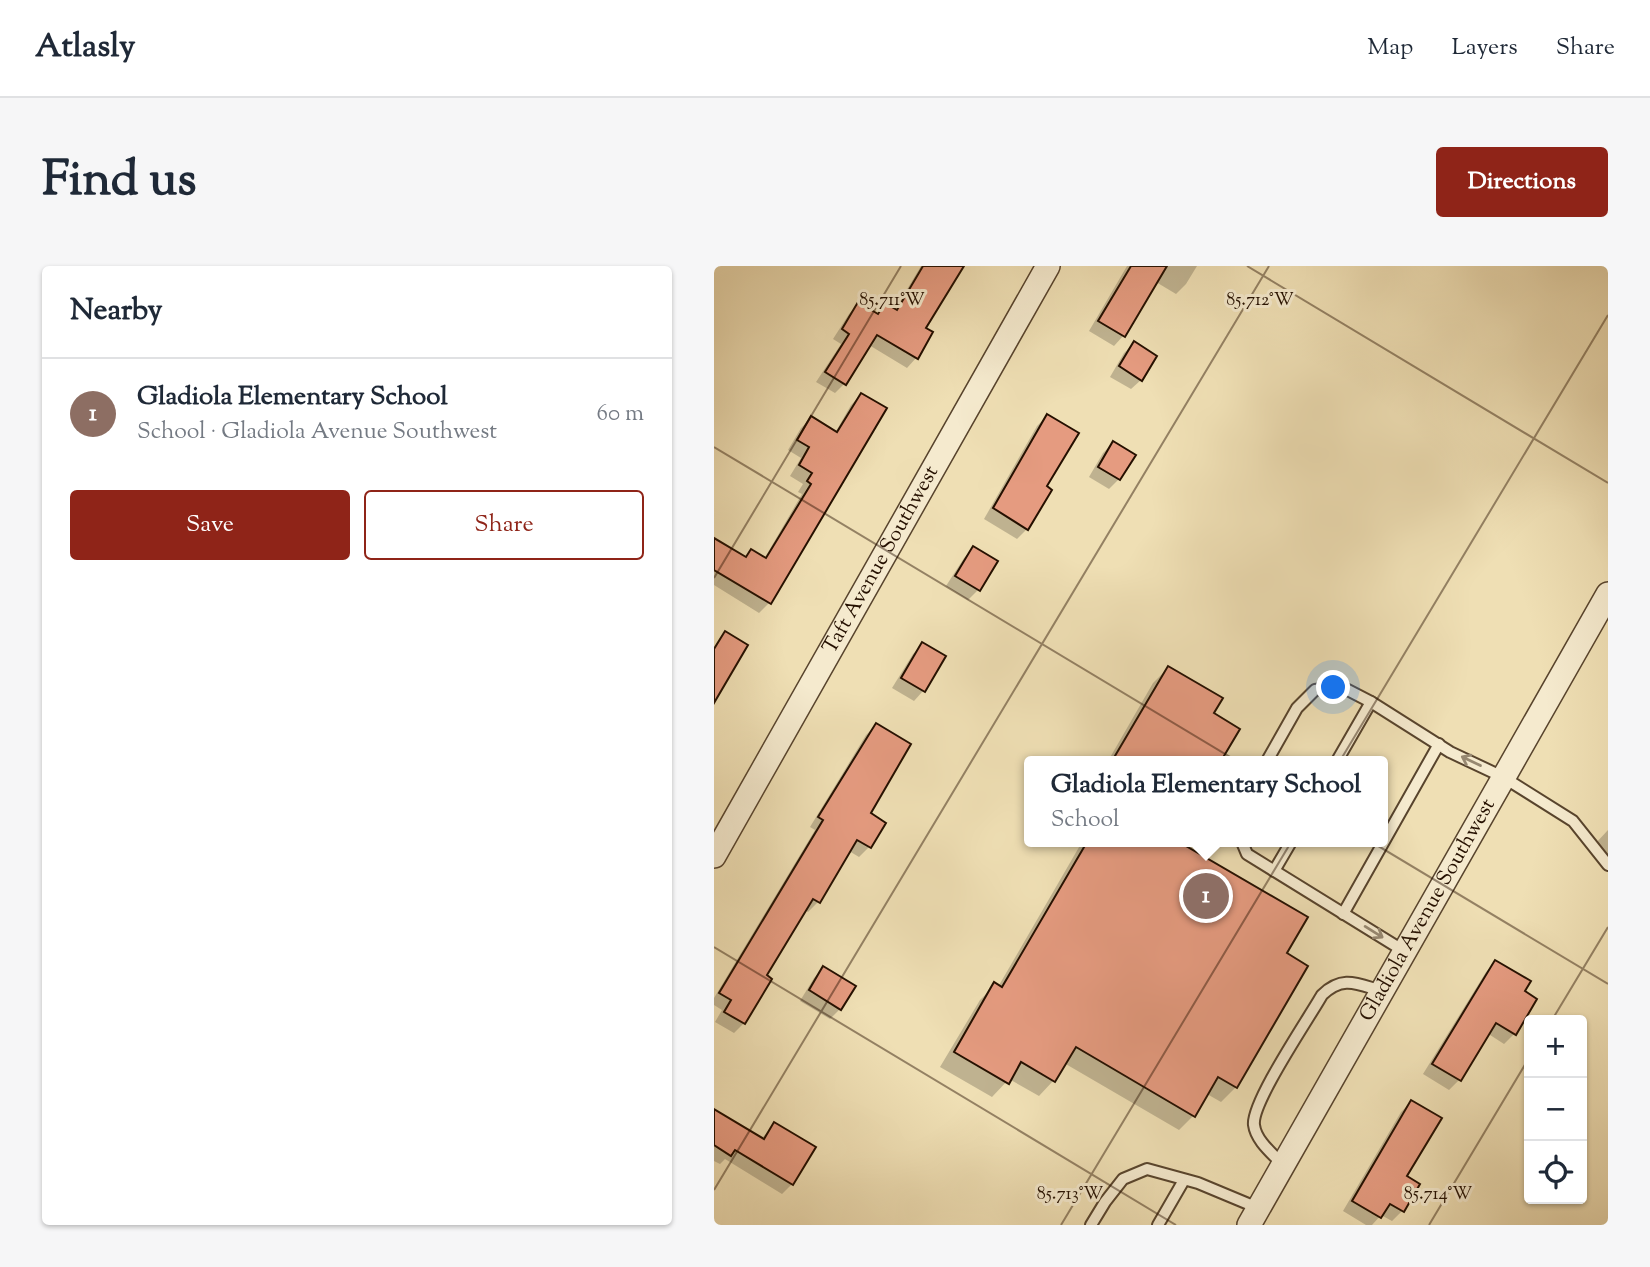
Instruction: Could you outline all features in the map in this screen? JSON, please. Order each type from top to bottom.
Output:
[{"type":"street","name":"Taft Avenue Southwest","points":[[714,856],[1048,266]]},
{"type":"street","name":"Gladiola Avenue Southwest","points":[[1253,1217],[1608,594]]},
{"type":"lane","points":[[1270,756],[1297,708],[1315,690],[1340,686],[1439,744],[1503,777],[1573,821],[1608,865]]},
{"type":"lane","points":[[1340,756],[1371,702]]},
{"type":"lane","points":[[1388,834],[1439,744]]},
{"type":"lane","points":[[1244,847],[1247,853],[1404,951]]},
{"type":"lane","points":[[1274,870],[1287,847]]},
{"type":"lane","points":[[1343,914],[1381,847]]},
{"type":"lane","points":[[1283,1165],[1262,1143],[1254,1125],[1258,1104],[1322,995],[1332,985],[1346,981],[1382,990]]},
{"type":"lane","points":[[1091,1225],[1123,1179],[1147,1169],[1184,1180],[1253,1217]]},
{"type":"lane","points":[[1158,1225],[1184,1180]]},
{"type":"building","points":[[923,266],[964,266],[926,328],[933,332],[918,359],[877,335],[846,385],[825,372],[849,334],[842,329],[858,302],[878,314],[885,303],[897,310]]},
{"type":"building","points":[[1131,266],[1167,266],[1125,337],[1098,321]]},
{"type":"building","points":[[1134,341],[1157,356],[1142,381],[1119,366]]},
{"type":"building","points":[[861,393],[887,408],[771,604],[714,570],[714,538],[746,557],[751,549],[766,558],[811,484],[807,481],[812,473],[799,465],[809,447],[797,440],[811,416],[837,432]]},
{"type":"building","points":[[1047,414],[1079,433],[1047,486],[1052,490],[1028,530],[993,508]]},
{"type":"building","points":[[1113,441],[1136,455],[1120,480],[1098,467]]},
{"type":"building","points":[[973,546],[998,561],[980,591],[955,576]]},
{"type":"building","points":[[725,631],[748,645],[714,703],[714,649]]},
{"type":"building","points":[[922,642],[946,656],[925,692],[901,678]]},
{"type":"building","points":[[1168,666],[1223,698],[1214,713],[1240,729],[1224,756],[1115,756]]},
{"type":"building","points":[[876,723],[911,744],[871,813],[886,823],[871,848],[857,840],[820,903],[813,899],[767,975],[772,979],[745,1024],[724,1012],[731,1000],[719,993],[823,820],[818,817]]},
{"type":"building","points":[[1084,847],[1188,847],[1308,917],[1287,953],[1308,966],[1237,1088],[1218,1077],[1195,1117],[1076,1047],[1055,1082],[1021,1062],[1009,1084],[954,1052],[994,982],[1002,987]]},
{"type":"building","points":[[1495,960],[1531,981],[1525,991],[1537,999],[1528,1015],[1524,1015],[1524,1021],[1516,1035],[1496,1023],[1461,1081],[1432,1064]]},
{"type":"building","points":[[823,966],[856,986],[841,1010],[809,990]]},
{"type":"building","points":[[1411,1100],[1442,1118],[1407,1176],[1420,1184],[1404,1212],[1390,1204],[1381,1218],[1352,1201]]},
{"type":"building","points":[[714,1109],[764,1139],[774,1122],[816,1147],[793,1185],[735,1150],[731,1156],[714,1145]]},
{"type":"place","name":"Gladiola Elementary School","points":[[1206,896]]}]
